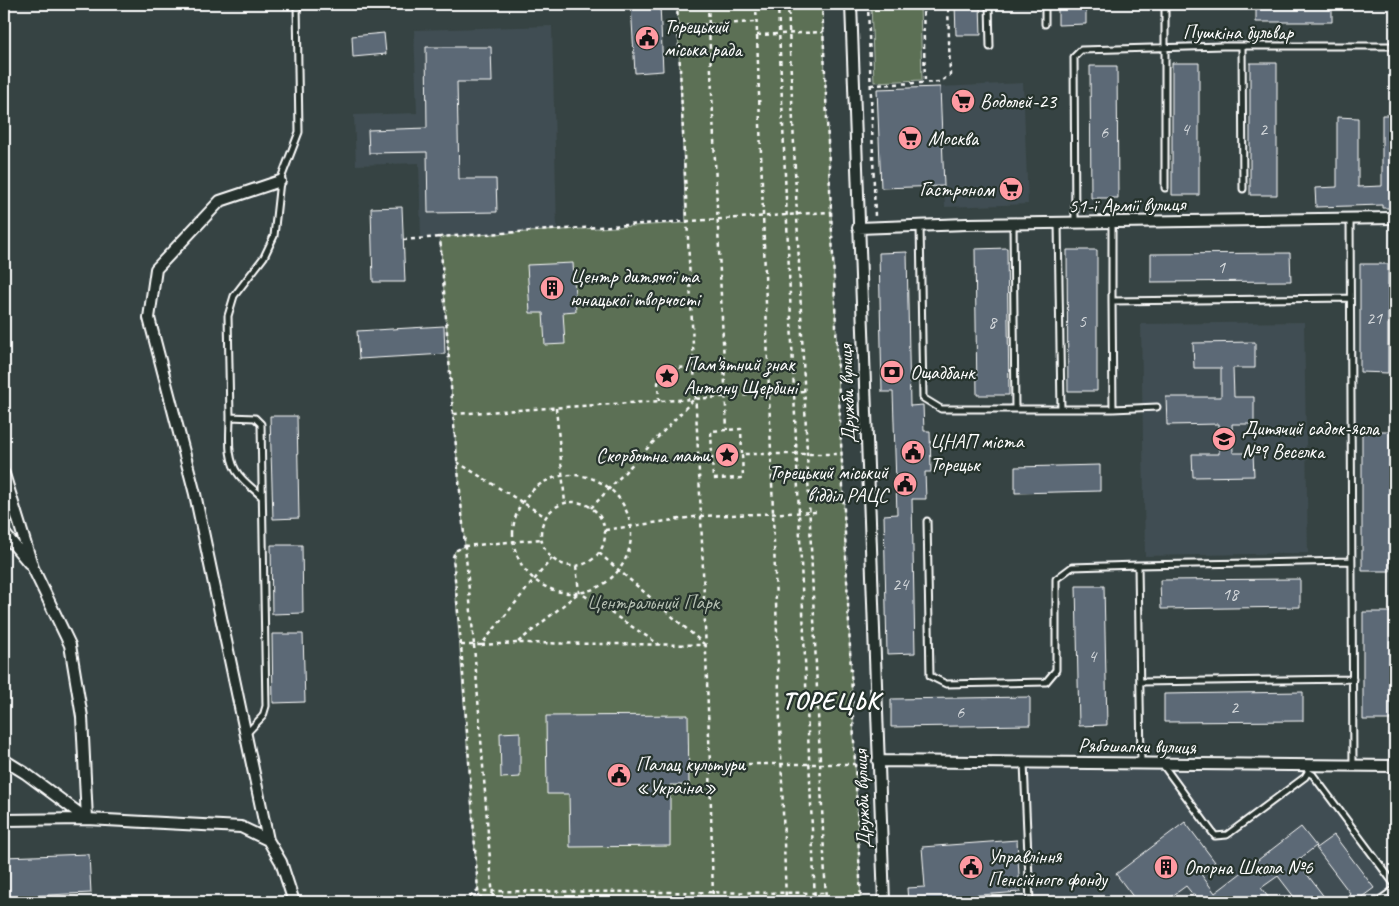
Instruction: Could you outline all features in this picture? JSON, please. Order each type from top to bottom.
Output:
[{"type":"street","name":"Дружби вулиця","points":[[851,4],[884,902]]},
{"type":"street","points":[[280,181],[220,201],[156,269],[149,318],[195,494],[268,840],[281,862],[294,902]]},
{"type":"street","name":"51-ї Армії вулиця","points":[[858,228],[1395,218]]},
{"type":"street","points":[[4,474],[33,568],[70,645],[82,717],[87,819]]},
{"type":"street","points":[[4,532],[33,568]]},
{"type":"street","points":[[4,760],[87,819]]},
{"type":"street","name":"Рябошапки вулиця","points":[[878,761],[1162,764],[1308,768],[1395,766]]},
{"type":"street","points":[[4,820],[87,819],[241,827],[268,840]]},
{"type":"lane","points":[[262,497],[238,474],[232,462],[230,450],[228,316],[234,296],[264,257],[274,236],[280,181],[299,132],[297,4]]},
{"type":"lane","points":[[989,4],[990,47]]},
{"type":"lane","points":[[1045,4],[1046,24]]},
{"type":"lane","points":[[1164,188],[1165,4]]},
{"type":"lane","points":[[1242,46],[1243,189]]},
{"type":"lane","name":"Пушкіна бульвар","points":[[1075,223],[1074,57],[1081,50],[1242,46],[1395,46]]},
{"type":"lane","points":[[1345,218],[1350,298],[1353,766]]},
{"type":"lane","points":[[1058,223],[1060,409]]},
{"type":"lane","points":[[1112,223],[1113,409]]},
{"type":"lane","points":[[1013,224],[1015,409]]},
{"type":"lane","points":[[920,226],[922,398],[941,409],[1113,409],[1157,407]]},
{"type":"lane","points":[[1112,301],[1350,298]]},
{"type":"lane","points":[[230,417],[255,418],[261,424],[266,706],[263,716],[246,734]]},
{"type":"lane","points":[[927,521],[930,676],[946,684],[1046,682],[1056,670],[1056,579],[1072,567],[1352,561]]},
{"type":"lane","points":[[1138,565],[1142,764]]},
{"type":"lane","points":[[1140,682],[1353,679]]},
{"type":"lane","points":[[1024,763],[1030,902]]},
{"type":"lane","points":[[1162,764],[1215,836],[1227,835],[1304,777],[1308,768]]},
{"type":"lane","points":[[1308,768],[1395,887],[1377,902]]},
{"type":"path","points":[[676,4],[701,516],[713,902]]},
{"type":"path","points":[[708,4],[727,430]]},
{"type":"path","points":[[542,539],[465,546],[455,551],[453,557],[478,891],[481,901],[788,902],[756,4]]},
{"type":"path","points":[[778,4],[815,902]]},
{"type":"path","points":[[788,4],[826,902]]},
{"type":"path","points":[[756,8],[822,4],[861,902]]},
{"type":"path","points":[[868,4],[876,227]]},
{"type":"path","points":[[923,4],[925,83]]},
{"type":"path","points":[[871,85],[940,82],[950,75],[948,4]]},
{"type":"path","points":[[678,26],[756,22]]},
{"type":"path","points":[[757,35],[823,32]]},
{"type":"path","points":[[403,240],[831,212]]},
{"type":"path","points":[[440,237],[453,414],[474,645],[492,900]]},
{"type":"path","points":[[659,401],[658,383],[661,373],[672,368],[693,367]]},
{"type":"path","points":[[453,414],[804,391]]},
{"type":"path","points":[[591,508],[694,399]]},
{"type":"path","points":[[555,408],[565,503]]},
{"type":"path","points":[[740,429],[742,454],[742,478],[713,479],[711,431],[740,429]]},
{"type":"path","points":[[742,454],[842,454]]},
{"type":"path","points":[[458,462],[546,517]]},
{"type":"path","points":[[517,643],[579,592],[588,591],[606,583],[619,570],[628,553],[631,534],[628,516],[620,499],[605,485],[587,476],[567,475],[547,480],[530,491],[519,507],[513,526],[514,547],[522,565],[534,580],[551,589],[569,593],[579,592],[661,645]]},
{"type":"path","points":[[575,502],[585,504],[591,508],[601,518],[605,530],[605,539],[598,553],[586,563],[576,566],[565,565],[552,558],[542,544],[542,524],[546,517],[555,507],[565,503],[575,502]]},
{"type":"path","points":[[605,530],[701,516],[816,512]]},
{"type":"path","points":[[598,553],[705,646]]},
{"type":"path","points":[[481,645],[552,558]]},
{"type":"path","points":[[576,566],[579,592]]},
{"type":"path","points":[[460,645],[517,643],[705,646]]},
{"type":"path","points":[[689,765],[855,764]]},
{"type":"path","points":[[463,902],[478,891],[826,893]]},
{"type":"shaded area","points":[[552,26],[557,231],[421,239],[419,163],[356,165],[354,115],[417,113],[414,30]]},
{"type":"shaded area","points":[[1023,83],[1028,204],[945,207],[940,87]]},
{"type":"shaded area","name":"Дитячий садок-ясла №9 Веселка","points":[[1304,322],[1308,553],[1145,556],[1141,324]]},
{"type":"shaded area","points":[[1024,763],[1162,764],[1308,772],[1395,885],[1395,902],[1030,902]]},
{"type":"green space","name":"Центральний Парк","points":[[677,4],[822,4],[861,902],[482,900],[478,891],[453,557],[455,551],[465,546],[440,237],[686,223]]},
{"type":"green space","points":[[871,4],[920,4],[922,80],[874,82]]},
{"type":"building","name":"Торецький міська рада","points":[[631,4],[660,4],[663,71],[635,73]]},
{"type":"building","points":[[955,4],[980,4],[981,35],[956,35]]},
{"type":"building","points":[[1058,4],[1086,4],[1086,24],[1058,25]]},
{"type":"building","points":[[1256,4],[1332,4],[1332,22],[1256,22]]},
{"type":"building","points":[[384,33],[386,54],[353,57],[352,36]]},
{"type":"building","points":[[426,47],[491,47],[492,82],[457,82],[459,179],[496,179],[497,212],[428,213],[427,152],[369,153],[368,130],[427,128]]},
{"type":"building","points":[[1172,63],[1199,63],[1199,195],[1172,195]]},
{"type":"building","points":[[1250,63],[1277,63],[1277,195],[1250,195]]},
{"type":"building","points":[[1090,66],[1117,66],[1118,198],[1091,198]]},
{"type":"building","name":"Москва","points":[[940,87],[944,186],[881,188],[877,89]]},
{"type":"building","points":[[1382,115],[1395,115],[1395,208],[1382,208],[1382,205],[1316,207],[1315,188],[1337,187],[1337,117],[1358,118],[1358,187],[1382,186]]},
{"type":"building","points":[[402,207],[405,282],[373,282],[371,208]]},
{"type":"building","points":[[1007,248],[1009,395],[977,395],[975,249]]},
{"type":"building","points":[[1067,250],[1097,250],[1097,391],[1068,391]]},
{"type":"building","points":[[907,252],[910,406],[923,405],[924,431],[930,431],[931,472],[925,472],[926,499],[912,499],[915,653],[887,654],[884,515],[897,514],[893,392],[882,392],[879,253]]},
{"type":"building","points":[[1290,253],[1291,281],[1151,282],[1151,254]]},
{"type":"building","name":"Центр дитячої та юнацької творчості","points":[[573,263],[576,311],[563,312],[565,344],[545,345],[543,313],[530,313],[527,265]]},
{"type":"building","points":[[1360,264],[1388,264],[1388,373],[1360,372]]},
{"type":"building","points":[[444,326],[445,354],[359,359],[357,331]]},
{"type":"building","points":[[1255,342],[1255,368],[1233,368],[1234,397],[1254,397],[1254,424],[1232,424],[1233,453],[1253,453],[1254,476],[1193,477],[1192,454],[1219,454],[1219,424],[1167,425],[1166,397],[1221,397],[1221,368],[1194,368],[1193,343]]},
{"type":"building","points":[[270,416],[297,416],[299,518],[273,519]]},
{"type":"building","points":[[1362,431],[1390,431],[1390,571],[1362,571]]},
{"type":"building","points":[[1100,465],[1100,491],[1015,493],[1015,467]]},
{"type":"building","points":[[271,545],[302,545],[303,613],[272,614]]},
{"type":"building","points":[[1300,579],[1300,607],[1161,609],[1160,580]]},
{"type":"building","points":[[1076,586],[1104,586],[1107,725],[1079,726]]},
{"type":"building","points":[[1363,612],[1391,612],[1391,720],[1363,720]]},
{"type":"building","points":[[272,634],[303,634],[305,702],[273,703]]},
{"type":"building","points":[[1303,692],[1303,721],[1164,722],[1164,694]]},
{"type":"building","points":[[1030,697],[1030,725],[891,727],[891,699]]},
{"type":"building","points":[[688,715],[689,785],[670,785],[670,846],[570,847],[569,794],[547,794],[546,716]]},
{"type":"building","points":[[520,732],[520,777],[501,778],[500,733]]},
{"type":"building","name":"Опорна Школа №6","points":[[1185,822],[1215,862],[1200,873],[1215,893],[1301,827],[1316,846],[1297,861],[1328,902],[1298,902],[1278,876],[1261,888],[1272,902],[1199,902],[1186,886],[1164,902],[1137,902],[1116,874]]},
{"type":"building","points":[[1334,835],[1374,888],[1355,902],[1348,895],[1350,893],[1316,848]]},
{"type":"building","name":"Управління Пенсійного фонду","points":[[1017,840],[1020,892],[955,897],[955,902],[908,902],[907,888],[925,887],[922,847]]},
{"type":"building","points":[[89,854],[91,893],[4,897],[4,857]]},
{"type":"place","name":"Торецький міська рада","points":[[647,38]]},
{"type":"place","name":"Водолей-23","points":[[963,101]]},
{"type":"place","name":"Москва","points":[[910,138]]},
{"type":"place","name":"Гастроном","points":[[1011,189]]},
{"type":"place","name":"Центр дитячої та юнацької творчості","points":[[552,288]]},
{"type":"place","name":"Ощадбанк","points":[[892,372]]},
{"type":"place","name":"Пам'ятний знак Антону Щербині","points":[[667,376]]},
{"type":"place","name":"Дитячий садок-ясла №9 Веселка","points":[[1224,439]]},
{"type":"place","name":"ЦНАП міста Торецьк","points":[[913,452]]},
{"type":"place","name":"Скорботна мати","points":[[727,455]]},
{"type":"place","name":"Торецький міський відділ РАЦС","points":[[905,484]]},
{"type":"place","name":"Палац культури «Україна»","points":[[619,775]]},
{"type":"place","name":"Управління Пенсійного фонду","points":[[971,867]]},
{"type":"place","name":"Опорна Школа №6","points":[[1166,867]]},
{"type":"district","name":"ТОРЕЦЬК","points":[[831,701]]}]
